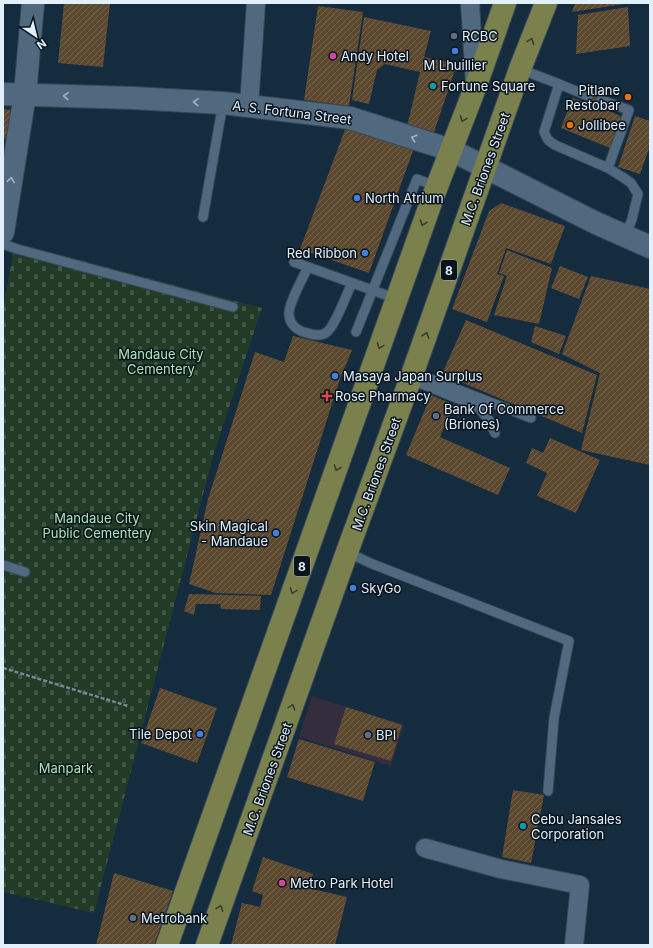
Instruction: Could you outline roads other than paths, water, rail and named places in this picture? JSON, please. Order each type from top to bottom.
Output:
[{"type":"main road","name":"8","points":[[167,945],[437,187],[475,88],[505,3]]},
{"type":"main road","name":"M.C. Briones Street","points":[[207,945],[347,552],[412,375],[520,69],[546,3]]},
{"type":"street","points":[[3,232],[25,94],[33,3]]},
{"type":"street","points":[[249,106],[256,3]]},
{"type":"street","points":[[470,3],[475,88]]},
{"type":"street","name":"A. S. Fortuna Street","points":[[3,94],[133,98],[223,103],[350,118],[451,150],[625,237],[650,247]]},
{"type":"street","points":[[425,848],[501,869],[580,885],[574,945]]},
{"type":"lane","points":[[520,69],[588,96]]},
{"type":"lane","points":[[559,84],[544,132],[548,140],[554,145],[608,168],[631,183],[638,194],[632,219],[625,237]]},
{"type":"lane","points":[[602,100],[628,110],[608,168]]},
{"type":"lane","points":[[203,217],[223,103]]},
{"type":"lane","points":[[356,332],[417,179],[437,187]]},
{"type":"lane","points":[[3,244],[234,307]]},
{"type":"lane","points":[[294,262],[397,299]]},
{"type":"lane","points":[[308,267],[290,304],[289,315],[293,325],[300,331],[315,336],[327,332],[334,322],[352,283]]},
{"type":"lane","points":[[412,375],[438,380],[531,418]]},
{"type":"lane","points":[[412,375],[478,407],[489,420],[495,433]]},
{"type":"lane","points":[[347,552],[370,563],[570,641],[554,718],[548,791]]},
{"type":"lane","points":[[3,565],[25,572]]},
{"type":"place","name":"RCBC","points":[[454,36]]},
{"type":"place","name":"M Lhuillier","points":[[455,51]]},
{"type":"place","name":"Andy Hotel","points":[[333,56]]},
{"type":"place","name":"Fortune Square","points":[[433,86]]},
{"type":"place","name":"Pitlane Restobar","points":[[628,97]]},
{"type":"place","name":"Jollibee","points":[[570,125]]},
{"type":"place","name":"North Atrium","points":[[357,198]]},
{"type":"place","name":"Red Ribbon","points":[[365,253]]},
{"type":"place","name":"Masaya Japan Surplus","points":[[335,376]]},
{"type":"place","name":"Rose Pharmacy","points":[[327,396]]},
{"type":"place","name":"Bank Of Commerce (Briones)","points":[[436,416]]},
{"type":"place","name":"Skin Magical - Mandaue","points":[[276,533]]},
{"type":"place","name":"SkyGo","points":[[353,588]]},
{"type":"place","name":"Tile Depot","points":[[200,734]]},
{"type":"place","name":"BPI","points":[[368,735]]},
{"type":"place","name":"Cebu Jansales Corporation","points":[[523,826]]},
{"type":"place","name":"Metro Park Hotel","points":[[282,883]]},
{"type":"place","name":"Metrobank","points":[[133,918]]},
{"type":"park label","name":"Mandaue City Cementery","points":[[161,362]]},
{"type":"park label","name":"Mandaue City Public Cementery","points":[[97,526]]},
{"type":"park label","name":"Manpark","points":[[66,768]]}]
